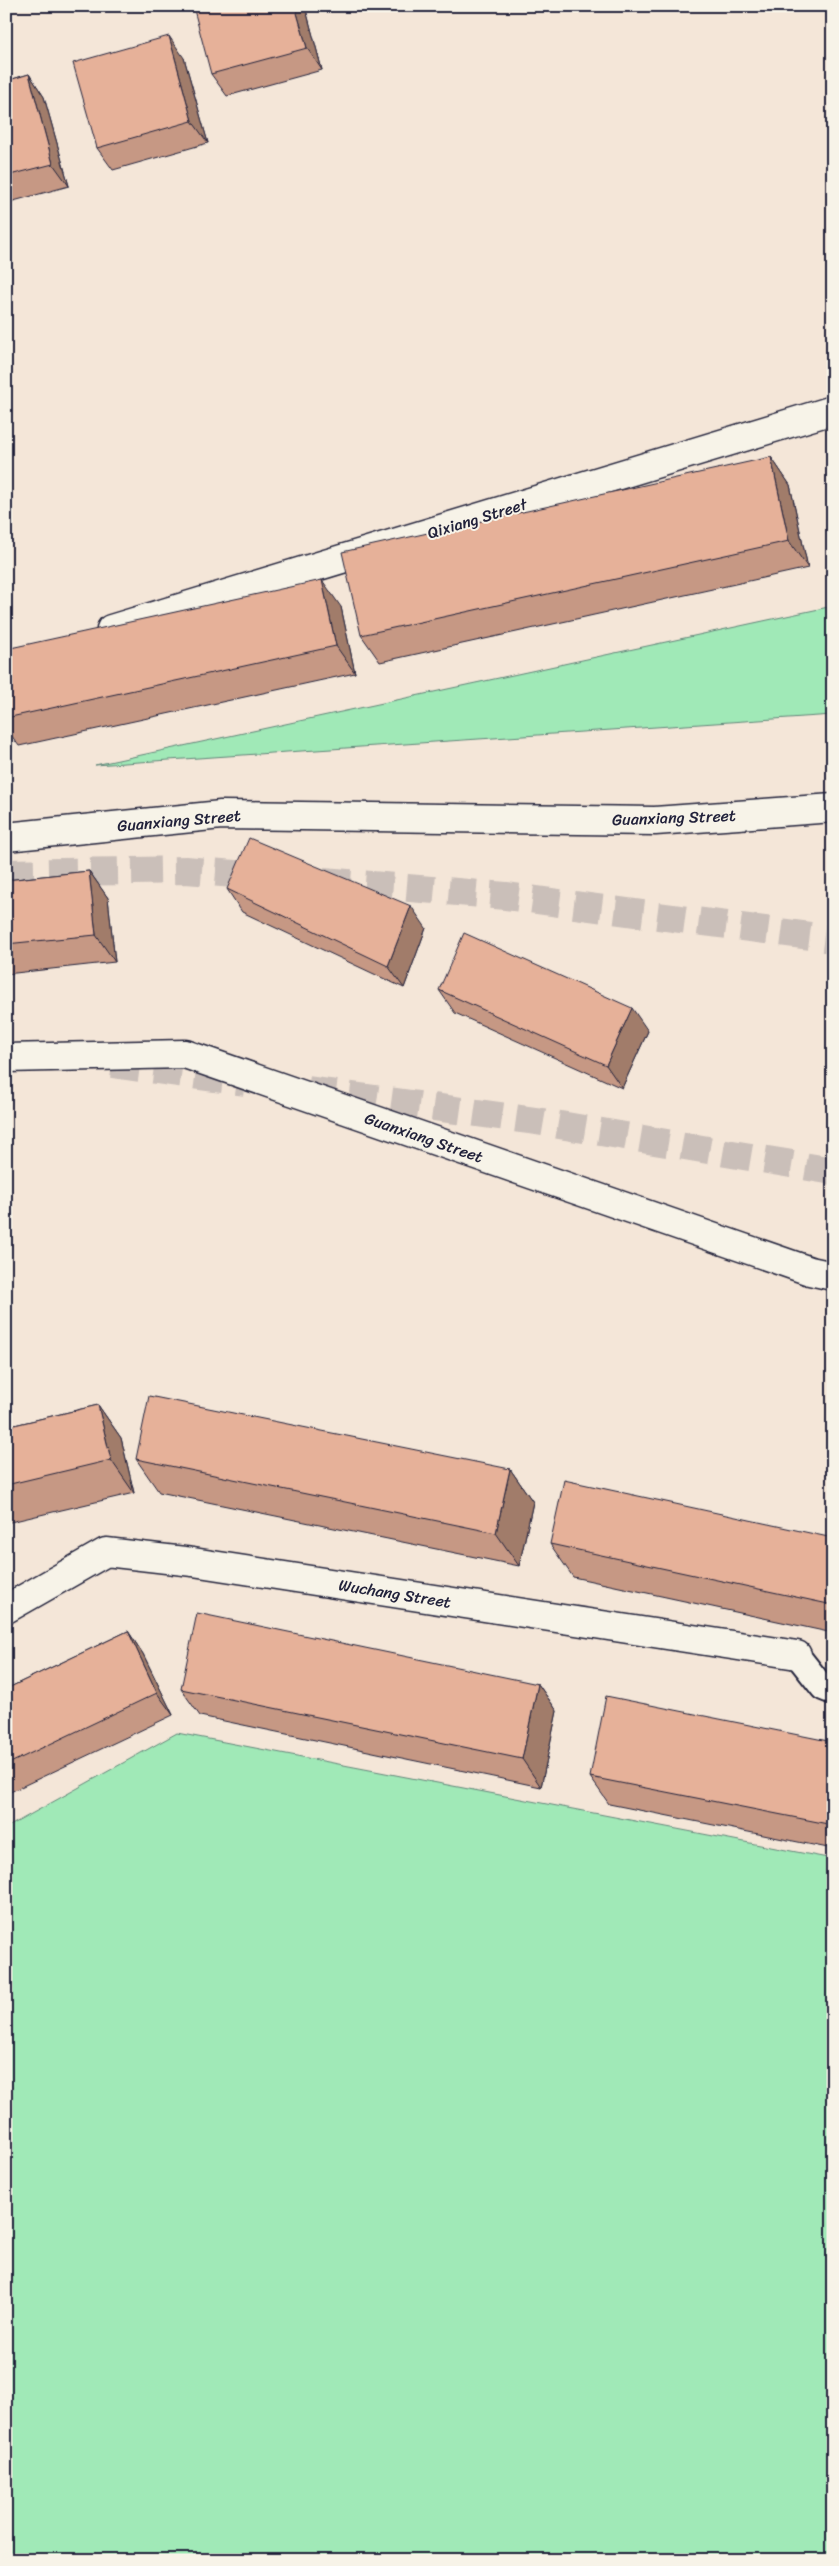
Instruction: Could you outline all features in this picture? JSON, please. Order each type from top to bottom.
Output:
[{"type":"street","name":"Qixiang Street","points":[[92,635],[833,410]]},
{"type":"street","name":"Guanxiang Street","points":[[6,837],[221,814],[655,821],[833,808]]},
{"type":"street","name":"Guanxiang Street","points":[[6,1058],[185,1054],[791,1264],[833,1276]]},
{"type":"street","name":"Wuchang Street","points":[[6,1609],[106,1552],[193,1562],[797,1655]]},
{"type":"lane","points":[[797,1655],[824,1688],[833,1692]]},
{"type":"green space","points":[[833,606],[833,715],[95,765]]},
{"type":"green space","points":[[177,1733],[833,1859],[833,2560],[6,2560],[6,1828]]},
{"type":"building","points":[[193,6],[295,6],[307,48],[211,74]]},
{"type":"building","points":[[169,36],[192,121],[97,148],[73,63]]},
{"type":"building","points":[[29,74],[53,164],[6,176],[6,81]]},
{"type":"building","points":[[771,457],[789,541],[361,635],[342,552]]},
{"type":"building","points":[[322,580],[336,646],[6,718],[6,649]]},
{"type":"building","points":[[249,838],[411,906],[388,966],[227,889]]},
{"type":"building","points":[[89,871],[96,935],[6,944],[6,880]]},
{"type":"building","points":[[464,933],[632,1008],[606,1065],[439,990]]},
{"type":"building","points":[[149,1396],[510,1469],[496,1533],[136,1459]]},
{"type":"building","points":[[98,1405],[111,1460],[6,1485],[6,1427]]},
{"type":"building","points":[[564,1480],[833,1538],[833,1605],[550,1544]]},
{"type":"building","points":[[197,1613],[538,1684],[522,1759],[181,1689]]},
{"type":"building","points":[[128,1631],[157,1693],[6,1765],[6,1689]]},
{"type":"building","points":[[606,1696],[833,1742],[833,1825],[590,1777]]},
{"type":"tunnel","points":[[6,873],[186,870],[270,877]]},
{"type":"tunnel","points":[[323,881],[506,896],[833,939]]},
{"type":"tunnel","points":[[112,1064],[245,1082]]},
{"type":"tunnel","points":[[308,1090],[536,1121],[833,1171]]}]
